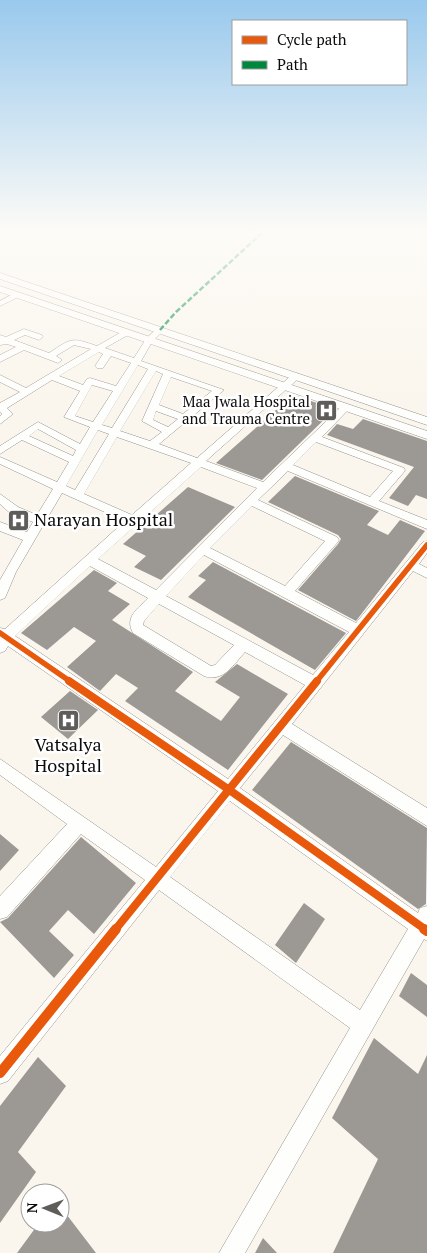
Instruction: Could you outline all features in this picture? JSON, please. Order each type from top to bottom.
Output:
[{"type":"street","points":[[1,289],[427,435]]},
{"type":"street","points":[[40,289],[425,418]]},
{"type":"street","points":[[0,304],[18,295]]},
{"type":"street","points":[[0,595],[5,571],[41,521],[95,426],[149,340],[160,330]]},
{"type":"street","points":[[2,341],[24,332],[39,337]]},
{"type":"street","points":[[0,421],[8,414],[1,407],[125,333]]},
{"type":"street","points":[[2,341],[71,365]]},
{"type":"street","points":[[49,357],[75,342],[219,390],[152,445]]},
{"type":"street","points":[[0,359],[23,348]]},
{"type":"street","points":[[100,366],[108,353]]},
{"type":"street","points":[[77,495],[153,368]]},
{"type":"street","points":[[168,373],[147,421],[169,431]]},
{"type":"street","points":[[52,376],[84,389]]},
{"type":"street","points":[[231,1253],[363,1025],[425,924],[228,789],[2,639],[285,388],[296,376]]},
{"type":"street","points":[[0,378],[27,392]]},
{"type":"street","points":[[118,390],[92,380],[88,382],[69,416],[265,487]]},
{"type":"street","points":[[153,406],[184,418]]},
{"type":"street","points":[[244,644],[219,671],[210,672],[138,629],[136,625],[137,619],[202,549],[346,407]]},
{"type":"street","points":[[410,429],[425,418]]},
{"type":"street","points":[[0,451],[35,426],[42,425],[82,449]]},
{"type":"street","points":[[21,436],[75,461]]},
{"type":"street","points":[[315,438],[400,470],[372,502]]},
{"type":"street","points":[[0,460],[134,521]]},
{"type":"street","points":[[286,466],[427,525]]},
{"type":"street","points":[[0,498],[14,510],[41,521]]},
{"type":"street","points":[[251,501],[334,540],[286,593]]},
{"type":"street","points":[[0,526],[30,538]]},
{"type":"street","points":[[0,1073],[427,545]]},
{"type":"street","points":[[202,549],[358,630]]},
{"type":"street","points":[[89,560],[315,683]]},
{"type":"street","points":[[411,565],[427,572]]},
{"type":"street","points":[[281,725],[427,818]]},
{"type":"street","points":[[0,766],[157,880],[363,1025]]},
{"type":"street","points":[[0,910],[79,823]]},
{"type":"building","points":[[293,395],[335,409],[262,480],[216,463]]},
{"type":"building","points":[[363,419],[427,441],[427,499],[416,495],[408,506],[389,498],[414,467],[327,435],[337,424],[353,429]]},
{"type":"building","points":[[295,476],[379,511],[367,525],[388,535],[400,520],[425,531],[356,621],[298,590],[341,539],[338,535],[268,502]]},
{"type":"building","points":[[188,487],[235,507],[161,580],[134,567],[146,556],[123,544]]},
{"type":"building","points":[[213,562],[346,633],[315,670],[188,597],[206,580],[198,576]]},
{"type":"building","points":[[94,570],[117,583],[108,591],[130,604],[112,620],[193,672],[175,691],[221,721],[240,697],[215,682],[237,664],[288,694],[228,770],[125,701],[138,688],[116,674],[100,691],[67,667],[96,641],[74,627],[47,650],[21,633]]},
{"type":"building","points":[[70,691],[98,710],[68,739],[41,717]]},
{"type":"building","points":[[291,742],[427,828],[426,904],[418,909],[252,790]]},
{"type":"building","points":[[0,834],[19,850],[0,871]]},
{"type":"building","points":[[81,837],[136,883],[94,934],[68,910],[49,931],[74,955],[54,978],[0,922],[8,918]]},
{"type":"building","points":[[304,903],[325,919],[296,963],[275,945]]},
{"type":"building","points":[[411,973],[427,985],[427,1017],[399,996]]},
{"type":"building","points":[[374,1038],[418,1074],[427,1055],[427,1253],[333,1253],[378,1159],[332,1118]]},
{"type":"building","points":[[38,1057],[66,1086],[18,1152],[36,1172],[28,1183],[20,1183],[20,1195],[0,1223],[0,1106]]},
{"type":"building","points":[[70,1219],[96,1253],[17,1253],[32,1233],[70,1233]]},
{"type":"building","points":[[263,1238],[277,1253],[255,1253]]},
{"type":"marked path","points":[[160,330],[200,289]]},
{"type":"cycle path","points":[[0,1073],[427,545]]},
{"type":"cycle path","points":[[0,633],[228,789],[427,931]]},
{"type":"place","name":"Maa Jwala Hospital and Trauma Centre","points":[[326,411]]},
{"type":"place","name":"Narayan Hospital","points":[[18,520]]},
{"type":"place","name":"Vatsalya Hospital","points":[[68,720]]}]
